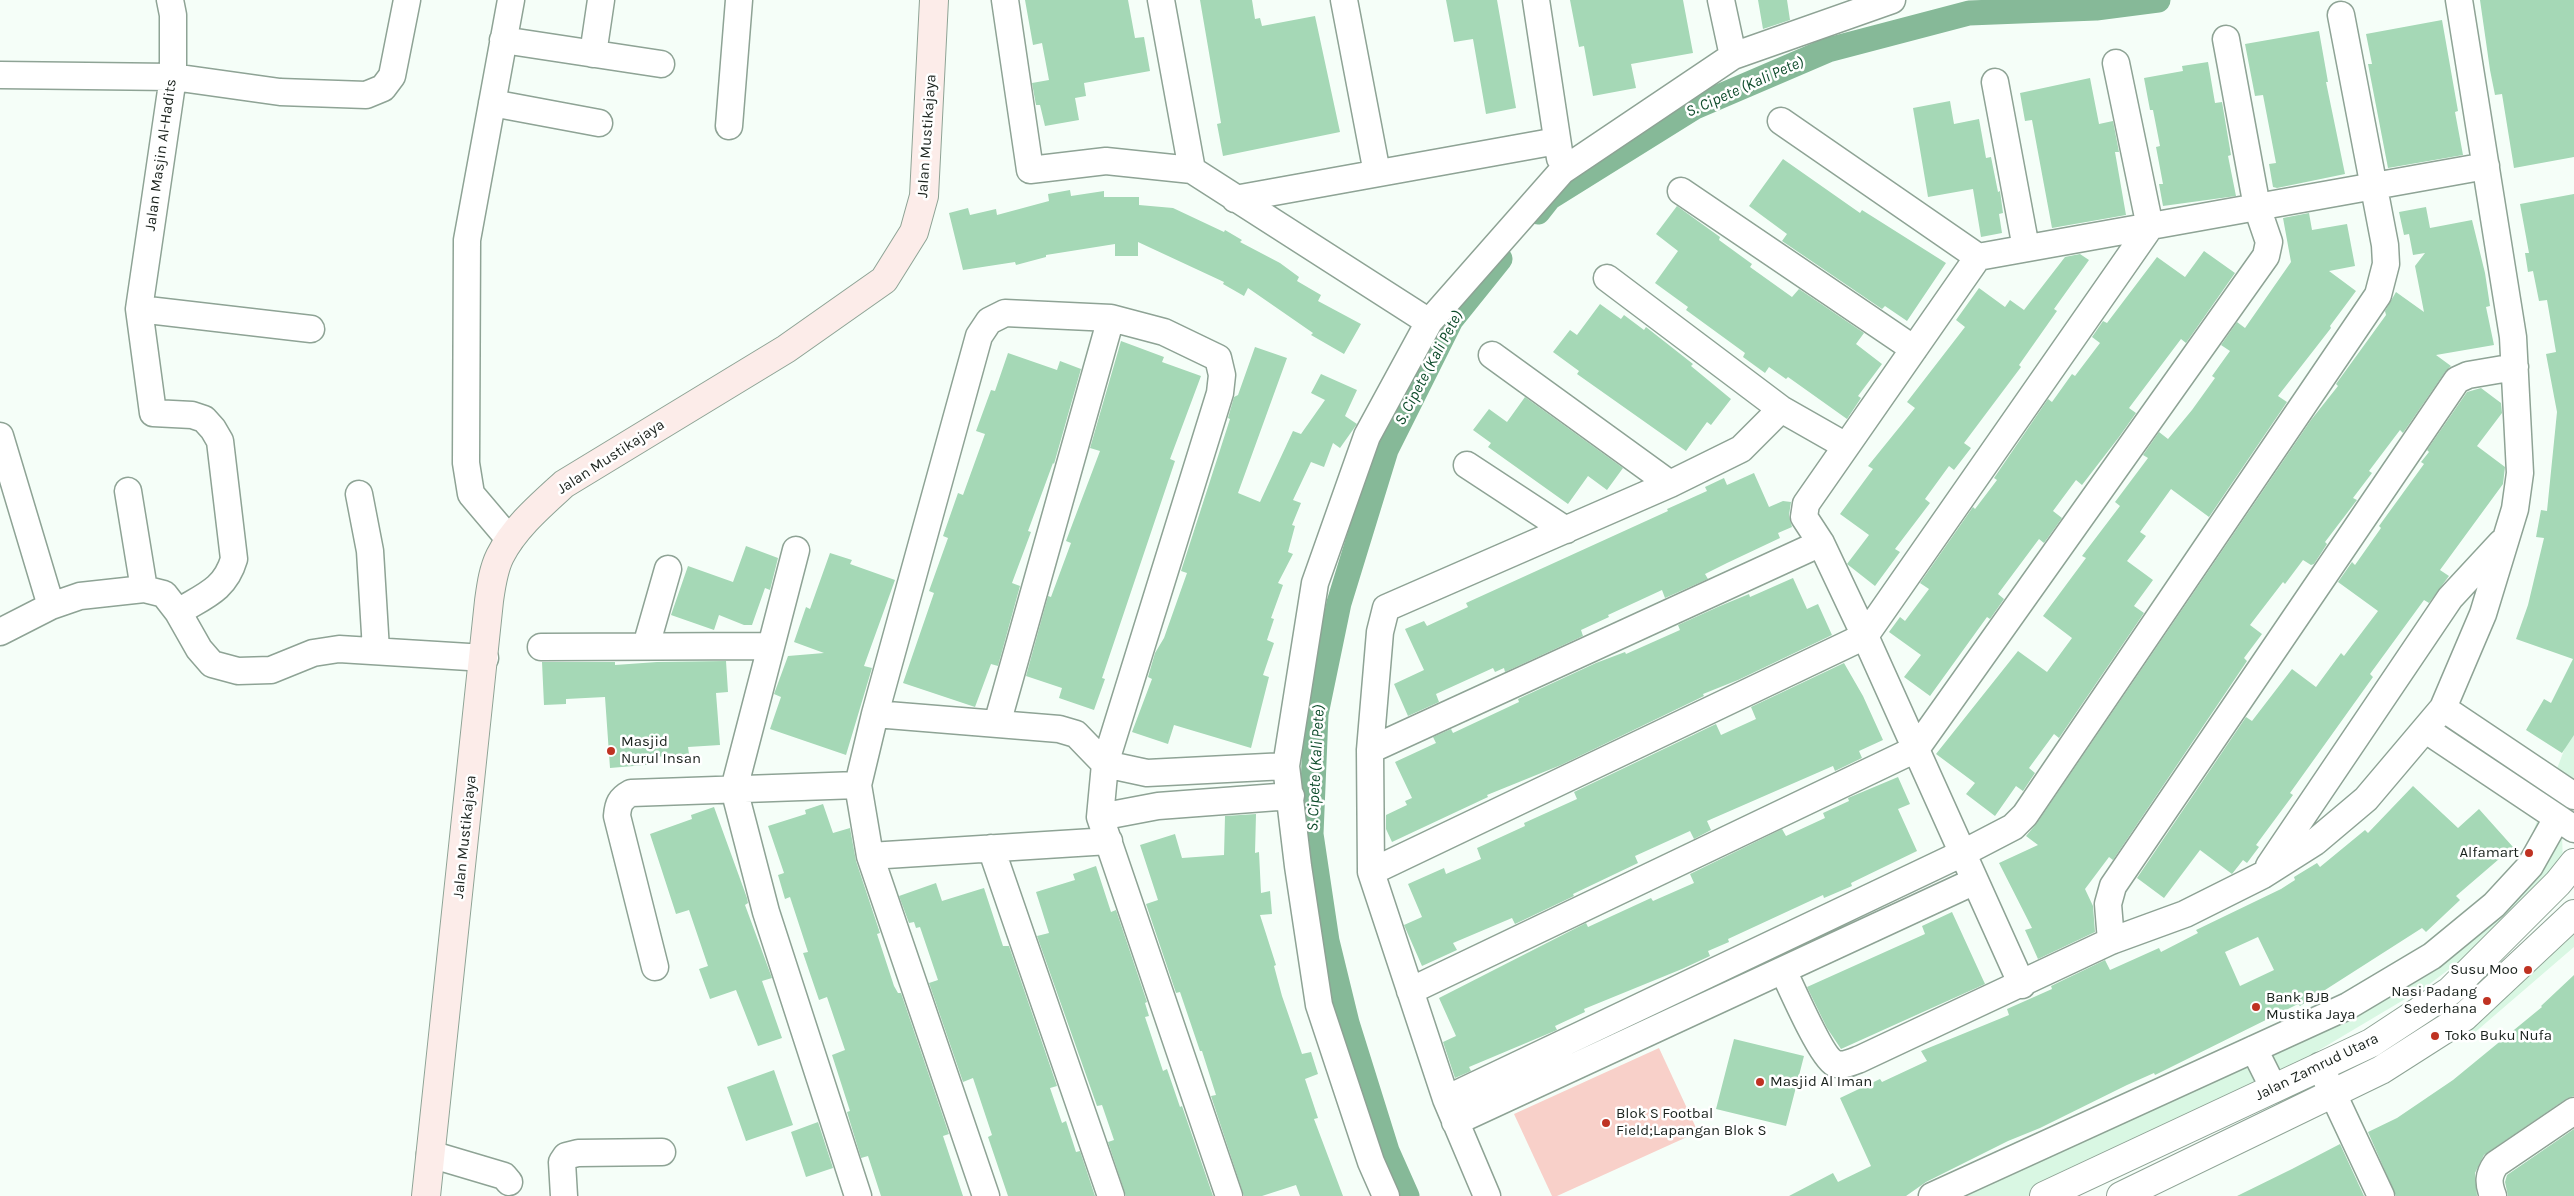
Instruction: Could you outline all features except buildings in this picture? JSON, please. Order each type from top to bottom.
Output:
[{"type":"main road","name":"Jalan Mustikajaya","points":[[426,1196],[493,578],[499,557],[510,540],[535,510],[564,484],[786,349],[884,280],[914,232],[924,196],[934,0]]},
{"type":"street","name":"Jalan Masjin Al-Hadits","points":[[170,0],[173,15],[174,77],[139,309],[153,413],[192,415],[204,419],[220,441],[234,559],[229,575],[217,588],[178,612]]},
{"type":"street","points":[[0,74],[174,77],[280,92],[366,95],[383,88],[392,76],[407,0]]},
{"type":"street","points":[[510,540],[471,494],[466,463],[467,240],[511,0]]},
{"type":"street","points":[[593,54],[601,0]]},
{"type":"street","points":[[730,126],[739,0]]},
{"type":"street","points":[[1005,0],[1030,170],[1106,161],[1192,170],[1429,322]]},
{"type":"street","points":[[1161,0],[1192,170]]},
{"type":"street","points":[[1344,0],[1377,173]]},
{"type":"street","points":[[1536,0],[1562,171]]},
{"type":"street","points":[[1721,0],[1733,56]]},
{"type":"street","points":[[1386,1196],[1371,1162],[1319,1005],[1298,866],[1286,766],[1315,583],[1366,436],[1429,322],[1562,171],[1733,56],[1892,0]]},
{"type":"street","points":[[1783,970],[1824,1051],[1834,1062],[1845,1065],[2022,985],[2111,941],[2185,914],[2263,875],[2315,842],[2366,799],[2443,708],[2483,614],[2515,509],[2520,473],[2513,337],[2459,0]]},
{"type":"street","points":[[1450,1111],[2013,827],[2025,815],[2378,295],[2386,264],[2385,245],[2372,186],[2341,15]]},
{"type":"street","points":[[1410,991],[1916,749],[2266,256],[2269,242],[2257,207],[2226,39]]},
{"type":"street","points":[[504,40],[661,64]]},
{"type":"street","points":[[1371,872],[1865,636],[2150,227],[2116,63]]},
{"type":"street","points":[[1995,82],[2026,248]]},
{"type":"street","points":[[492,103],[599,124]]},
{"type":"street","points":[[1781,121],[1978,257]]},
{"type":"street","points":[[1235,199],[1557,141]]},
{"type":"street","points":[[2022,985],[1865,636],[1821,543],[1804,518],[1806,504],[1978,257],[2486,166]]},
{"type":"street","points":[[1681,192],[1914,350]]},
{"type":"street","points":[[1607,278],[1781,409],[1846,446]]},
{"type":"street","points":[[139,309],[312,329]]},
{"type":"street","points":[[986,1196],[870,856],[858,785],[875,714],[979,336],[989,321],[1006,313],[1111,318],[1164,332],[1218,358],[1222,375],[1220,393],[1105,764],[1104,829],[1229,1196]]},
{"type":"street","points":[[997,724],[1111,318]]},
{"type":"street","points":[[1492,356],[1670,484]]},
{"type":"street","points":[[2111,941],[2108,904],[2114,886],[2457,380],[2468,375],[2515,367]]},
{"type":"street","points":[[1487,1196],[1450,1111],[1371,872],[1370,750],[1380,632],[1386,608],[1670,484],[1741,449],[1781,409]]},
{"type":"street","points":[[0,436],[51,606]]},
{"type":"street","points":[[1467,465],[1566,530]]},
{"type":"street","points":[[128,491],[144,589]]},
{"type":"street","points":[[359,494],[370,551],[376,650]]},
{"type":"street","points":[[2263,875],[2450,598],[2504,540]]},
{"type":"street","points":[[1370,750],[1821,543]]},
{"type":"street","points":[[796,550],[734,789],[766,912],[855,1195]]},
{"type":"street","points":[[646,646],[668,569]]},
{"type":"street","points":[[0,632],[51,606],[80,596],[144,589],[164,594],[178,612],[199,648],[212,664],[238,671],[271,670],[313,653],[339,649],[485,658]]},
{"type":"street","points":[[540,647],[771,646]]},
{"type":"street","points":[[2443,708],[2574,796]]},
{"type":"street","points":[[875,714],[1059,729],[1076,734],[1105,764],[1147,773],[1286,766]]},
{"type":"street","points":[[1939,1195],[2348,1006],[2432,956],[2494,905],[2530,866],[2565,823],[2426,730]]},
{"type":"street","points":[[655,967],[617,816],[618,804],[622,798],[631,793],[858,785]]},
{"type":"street","points":[[870,856],[991,848],[1104,829],[1158,806],[1291,796]]},
{"type":"street","points":[[991,848],[1111,1196]]},
{"type":"street","points":[[1450,1111],[1783,970],[1975,881]]},
{"type":"street","name":"Jalan Zamrud Utara","points":[[2044,1196],[2371,1043],[2450,991],[2569,882]]},
{"type":"street","name":"Jalan Zamrud Utara","points":[[2121,1196],[2380,1070],[2464,1017],[2574,914]]},
{"type":"street","points":[[2254,1049],[2274,1088]]},
{"type":"street","points":[[2320,1066],[2381,1196]]},
{"type":"street","points":[[2493,1196],[2489,1186],[2490,1173],[2496,1164],[2574,1111]]},
{"type":"street","points":[[564,1196],[562,1162],[566,1156],[578,1153],[662,1152]]},
{"type":"street","points":[[430,1154],[504,1176],[509,1182]]},
{"type":"shaded area","points":[[2574,724],[2574,804],[2562,830],[2563,871],[2477,948],[2427,986],[2311,1055],[2028,1196],[1946,1196],[2343,1003],[2472,909],[2523,858]]},
{"type":"shaded area","points":[[2574,911],[2574,947],[2466,1040],[2445,1019]]},
{"type":"shaded area","name":"Blok S Footbal Field;Lapangan Blok S","points":[[1659,1048],[1698,1132],[1557,1196],[1552,1196],[1514,1114]]},
{"type":"waterway","name":"S. Cipete (Kali Pete)","points":[[1538,212],[1549,198],[1695,107],[1828,50],[1969,13],[2096,8],[2158,0]]},
{"type":"waterway","name":"S. Cipete (Kali Pete)","points":[[1407,1196],[1387,1151],[1347,1023],[1327,941],[1311,834],[1316,714],[1339,603],[1386,450],[1451,320],[1500,259]]},
{"type":"place","name":"Masjid Nurul Insan","points":[[611,751]]},
{"type":"place","name":"Alfamart","points":[[2529,853]]},
{"type":"place","name":"Susu Moo","points":[[2528,970]]},
{"type":"place","name":"Nasi Padang Sederhana","points":[[2487,1001]]},
{"type":"place","name":"Bank BJB Mustika Jaya","points":[[2256,1007]]},
{"type":"place","name":"Toko Buku Nufa","points":[[2435,1036]]},
{"type":"place","name":"Masjid Al Iman","points":[[1760,1082]]},
{"type":"place","name":"Blok S Footbal Field;Lapangan Blok S","points":[[1606,1123]]}]
